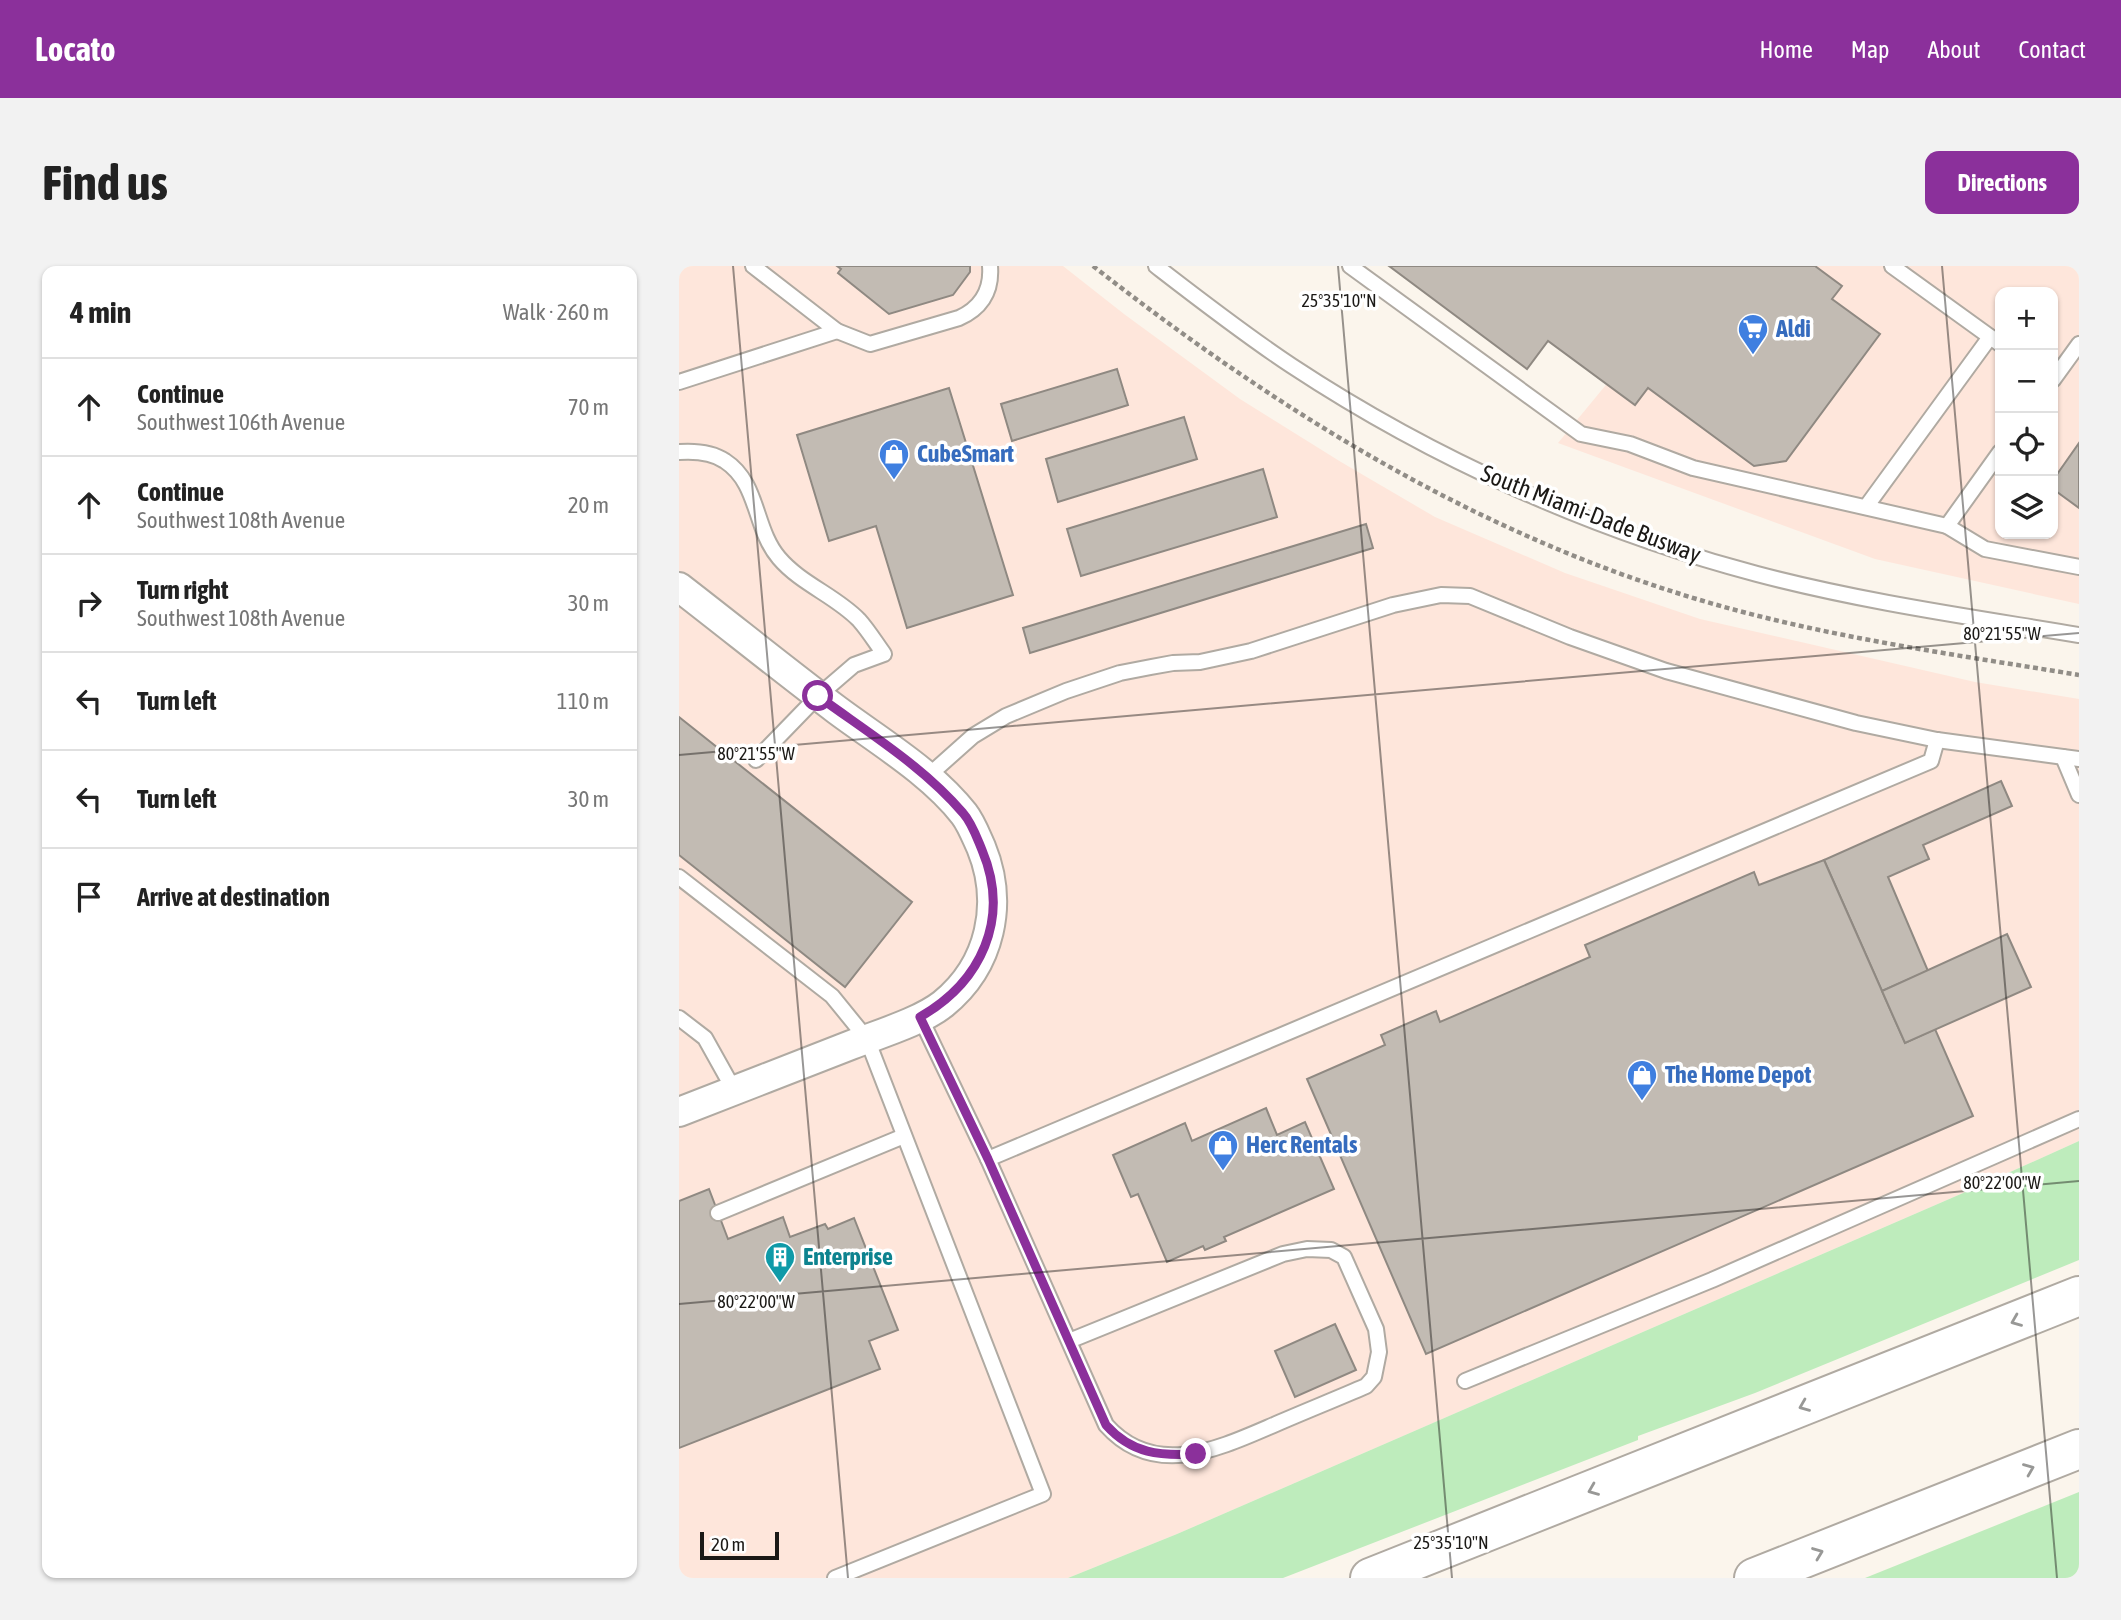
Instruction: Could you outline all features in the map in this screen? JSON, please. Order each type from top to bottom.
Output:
[{"type":"highway","points":[[1370,1578],[2079,1296]]},
{"type":"highway","points":[[1754,1578],[2079,1450]]},
{"type":"street","points":[[679,587],[927,777],[965,814],[986,861],[991,885],[992,919],[985,947],[976,966],[942,1004],[920,1017],[867,1039],[679,1112]]},
{"type":"lane","points":[[753,266],[837,331],[870,344],[969,313],[981,303],[989,287],[990,266]]},
{"type":"lane","name":"South Miami-Dade Busway","points":[[1156,266],[1263,346],[1357,407],[1475,469],[1587,518],[1684,553],[1807,586],[1861,598],[2079,635]]},
{"type":"lane","points":[[1350,266],[1581,434],[1630,444],[1693,468],[1947,526],[1985,550],[2079,567]]},
{"type":"lane","points":[[1866,507],[1995,340],[1892,266]]},
{"type":"lane","points":[[679,382],[837,331]]},
{"type":"lane","points":[[2058,373],[2079,344]]},
{"type":"lane","points":[[679,452],[697,451],[712,455],[725,460],[737,471],[747,484],[763,531],[777,556],[792,572],[858,619],[884,654],[855,665],[818,696],[757,760]]},
{"type":"lane","points":[[1947,526],[1995,460]]},
{"type":"lane","points":[[927,777],[972,736],[1006,716],[1066,691],[1140,669],[1173,663],[1200,662],[1251,651],[1393,605],[1441,595],[1470,596],[1570,637],[1666,671],[1856,723],[1937,740],[2079,759]]},
{"type":"lane","points":[[988,1159],[1931,761],[1937,740]]},
{"type":"lane","points":[[2063,757],[2079,795]]},
{"type":"lane","points":[[679,877],[832,996],[867,1039],[1043,1494],[835,1578]]},
{"type":"lane","points":[[920,1017],[988,1159],[1106,1425],[1129,1446],[1153,1453],[1175,1455],[1215,1450],[1366,1386],[1374,1377],[1379,1352],[1376,1329],[1344,1257],[1331,1250],[1307,1249],[1283,1254],[1069,1341]]},
{"type":"lane","points":[[679,1018],[705,1038],[734,1090]]},
{"type":"lane","points":[[1465,1381],[1712,1280],[2079,1119]]},
{"type":"lane","points":[[718,1213],[904,1136]]},
{"type":"shaded area","points":[[679,266],[1063,266],[1240,399],[1341,462],[1435,517],[1565,573],[1700,619],[1975,682],[2079,699],[2079,1141],[1177,1534],[1068,1578],[679,1578]]},
{"type":"shaded area","points":[[1704,266],[2079,266],[2079,604],[1875,559],[1558,443]]},
{"type":"green space","points":[[2079,1141],[2079,1260],[1755,1393],[1638,1436],[1638,1440],[1283,1578],[1068,1578],[1177,1534]]},
{"type":"green space","points":[[2079,1492],[2079,1578],[1865,1578]]},
{"type":"building","points":[[837,266],[970,266],[970,272],[953,295],[889,314],[838,273],[841,269]]},
{"type":"building","points":[[1389,266],[1815,266],[1842,286],[1832,299],[1880,334],[1786,461],[1754,466],[1648,388],[1635,405],[1548,341],[1527,369]]},
{"type":"building","points":[[1117,369],[1128,405],[1012,441],[1001,404]]},
{"type":"building","name":"CubeSmart","points":[[949,388],[1013,595],[907,628],[876,526],[829,541],[797,435]]},
{"type":"building","points":[[1184,417],[1197,459],[1058,502],[1046,459]]},
{"type":"building","points":[[2079,443],[2079,508],[2058,493],[2058,473]]},
{"type":"building","points":[[1263,469],[1277,517],[1081,576],[1067,529]]},
{"type":"building","points":[[1366,524],[1373,548],[1030,653],[1023,628]]},
{"type":"building","points":[[679,717],[912,902],[845,987],[679,855]]},
{"type":"building","points":[[2001,781],[2012,806],[1923,845],[1929,859],[1888,877],[1928,971],[1882,991],[1824,860]]},
{"type":"building","name":"The Home Depot","points":[[1824,860],[1905,1043],[1935,1029],[1973,1116],[1426,1354],[1307,1079],[1385,1045],[1381,1035],[1436,1011],[1440,1022],[1590,957],[1585,945],[1754,872],[1759,885]]},
{"type":"building","points":[[2007,934],[2031,987],[1905,1043],[1882,991]]},
{"type":"building","name":"Herc Rentals","points":[[1266,1108],[1277,1135],[1305,1122],[1334,1189],[1224,1237],[1226,1241],[1205,1250],[1203,1246],[1167,1262],[1138,1194],[1131,1197],[1113,1155],[1185,1123],[1192,1141]]},
{"type":"building","name":"Enterprise","points":[[709,1189],[728,1239],[783,1217],[790,1237],[825,1224],[828,1229],[854,1218],[898,1330],[869,1341],[880,1369],[679,1448],[679,1201]]},
{"type":"building","points":[[1335,1324],[1356,1370],[1295,1397],[1275,1351]]},
{"type":"place","name":"Aldi","points":[[1753,356]]},
{"type":"place","name":"CubeSmart","points":[[894,481]]},
{"type":"place","name":"The Home Depot","points":[[1642,1102]]},
{"type":"place","name":"Herc Rentals","points":[[1223,1172]]},
{"type":"place","name":"Enterprise","points":[[780,1284]]},
{"type":"route","points":[[818,696],[927,777],[965,814],[977,837],[991,885],[992,919],[985,947],[976,966],[963,983],[942,1004],[920,1017],[988,1159],[1106,1425],[1129,1446],[1153,1453],[1196,1454]]}]
